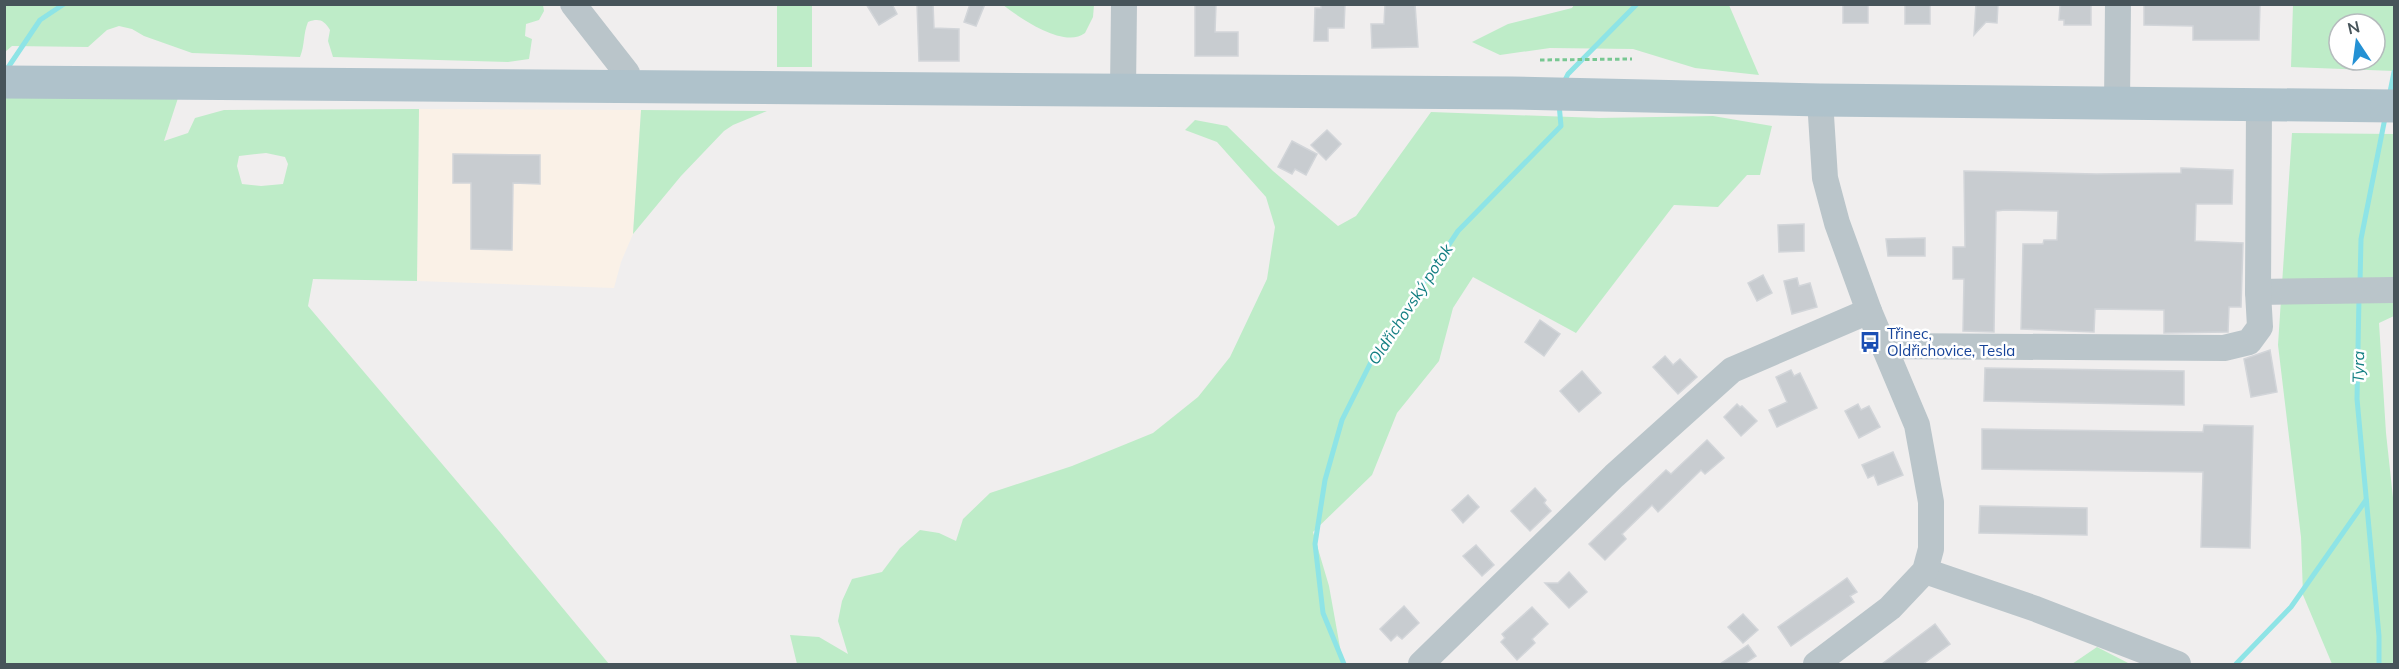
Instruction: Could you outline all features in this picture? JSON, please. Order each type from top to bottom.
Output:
[{"type":"main road","points":[[4,82],[1512,93],[1820,100],[2394,106]]},
{"type":"street","points":[[573,4],[627,73],[627,86]]},
{"type":"street","points":[[2116,103],[2118,4]]},
{"type":"street","points":[[1123,90],[1124,6]]},
{"type":"street","points":[[1816,664],[1890,608],[1925,571],[1931,549],[1931,502],[1917,425],[1883,346],[1839,231],[1825,178],[1820,100]]},
{"type":"street","points":[[1883,346],[2224,348],[2249,342],[2260,327],[2258,292],[2259,105]]},
{"type":"street","points":[[2258,292],[2391,290]]},
{"type":"street","points":[[1421,664],[1614,476],[1732,370],[1869,311]]},
{"type":"street","points":[[1925,571],[2036,609],[2178,664]]},
{"type":"path","points":[[1540,60],[1632,59]]},
{"type":"shaded area","points":[[419,109],[641,110],[633,234],[621,262],[614,288],[417,281]]},
{"type":"green space","points":[[5,5],[543,5],[544,11],[539,20],[526,24],[525,36],[532,39],[529,59],[508,62],[333,57],[328,41],[330,30],[326,24],[318,20],[308,22],[300,57],[192,53],[119,26],[107,30],[88,47],[12,46],[5,52]]},
{"type":"green space","points":[[777,5],[812,5],[812,67],[777,67]]},
{"type":"green space","points":[[1003,5],[1094,5],[1093,17],[1085,33],[1076,37],[1066,37],[1054,35],[1031,24]]},
{"type":"green space","points":[[1574,5],[1729,5],[1759,75],[1695,68],[1633,49],[1550,48],[1500,55],[1472,42],[1508,24],[1572,8]]},
{"type":"green space","points":[[2293,5],[2394,5],[2394,71],[2387,71],[2387,12],[2327,12],[2327,68],[2291,67]]},
{"type":"green space","points":[[5,97],[178,98],[164,141],[188,133],[195,118],[224,110],[419,109],[417,281],[313,279],[308,306],[609,664],[5,664]],"holes":[[[266,153],[285,157],[288,164],[283,184],[261,186],[242,184],[237,166],[239,156]]]},
{"type":"green space","points":[[641,110],[767,111],[724,131],[681,176],[633,234]]},
{"type":"green space","points":[[1431,112],[1599,118],[1713,116],[1772,126],[1760,175],[1747,175],[1718,207],[1674,205],[1576,333],[1473,277],[1453,308],[1439,361],[1397,413],[1372,475],[1313,532],[1329,586],[1343,664],[797,664],[790,635],[819,637],[848,654],[838,621],[842,601],[852,579],[882,572],[900,548],[920,530],[939,533],[956,541],[963,519],[990,493],[1072,466],[1153,433],[1198,397],[1230,357],[1267,279],[1275,227],[1266,197],[1217,142],[1185,130],[1195,120],[1227,126],[1273,171],[1338,226],[1356,216]]},
{"type":"green space","points":[[2292,133],[2394,134],[2394,316],[2379,323],[2386,433],[2394,507],[2394,664],[2332,664],[2303,595],[2301,537],[2278,345]]},
{"type":"green space","points":[[2097,647],[2130,664],[2072,664]]},
{"type":"building","points":[[866,4],[892,4],[897,14],[879,25]]},
{"type":"building","points":[[917,4],[933,4],[934,28],[959,29],[959,61],[919,61]]},
{"type":"building","points":[[970,4],[985,4],[976,26],[964,22]]},
{"type":"building","points":[[1195,4],[1216,4],[1215,32],[1238,32],[1238,56],[1195,56]]},
{"type":"building","points":[[1321,4],[1345,4],[1344,28],[1328,28],[1328,41],[1314,41],[1315,8],[1321,8]]},
{"type":"building","points":[[1385,4],[1415,4],[1418,47],[1372,48],[1371,24],[1384,24]]},
{"type":"building","points":[[1843,4],[1868,4],[1868,23],[1843,23]]},
{"type":"building","points":[[1905,4],[1930,4],[1930,24],[1905,24]]},
{"type":"building","points":[[1976,4],[1998,4],[1997,23],[1986,22],[1974,35]]},
{"type":"building","points":[[2091,4],[2091,25],[2064,25],[2064,20],[2059,20],[2060,6]]},
{"type":"building","points":[[2144,4],[2260,4],[2259,40],[2193,40],[2193,26],[2144,25]]},
{"type":"building","points":[[1327,130],[1341,144],[1326,160],[1311,145]]},
{"type":"building","points":[[1292,141],[1317,154],[1306,175],[1295,169],[1292,174],[1278,167]]},
{"type":"building","points":[[453,154],[540,155],[540,184],[513,183],[512,250],[471,249],[471,183],[453,183]]},
{"type":"building","points":[[2181,168],[2233,170],[2232,204],[2196,204],[2195,241],[2243,243],[2241,307],[2229,307],[2228,332],[2164,333],[2164,310],[2095,309],[2094,332],[2021,329],[2023,244],[2043,244],[2044,240],[2057,240],[2058,211],[2005,210],[1996,211],[1994,332],[1963,331],[1964,279],[1953,279],[1953,247],[1965,247],[1964,171],[2181,173]]},
{"type":"building","points":[[1804,224],[1804,251],[1779,252],[1778,225]]},
{"type":"building","points":[[1925,238],[1925,256],[1888,256],[1886,239]]},
{"type":"building","points":[[1763,275],[1772,293],[1757,301],[1748,283]]},
{"type":"building","points":[[1797,278],[1799,286],[1810,283],[1817,307],[1792,314],[1784,281]]},
{"type":"building","points":[[1540,320],[1560,334],[1544,356],[1525,342]]},
{"type":"building","points":[[2270,350],[2277,392],[2251,397],[2244,359]]},
{"type":"building","points":[[1665,356],[1673,365],[1680,359],[1697,377],[1678,394],[1653,367]]},
{"type":"building","points":[[1985,368],[2184,371],[2184,405],[1984,401]]},
{"type":"building","points":[[1791,370],[1794,376],[1800,373],[1817,408],[1777,427],[1769,410],[1787,402],[1776,377]]},
{"type":"building","points":[[1582,371],[1601,393],[1579,412],[1560,391]]},
{"type":"building","points":[[1737,404],[1757,421],[1741,436],[1724,417]]},
{"type":"building","points":[[1858,404],[1861,410],[1869,406],[1880,427],[1859,438],[1845,411]]},
{"type":"building","points":[[2204,425],[2253,426],[2250,548],[2201,547],[2203,472],[1982,469],[1982,429],[2203,432]]},
{"type":"building","points":[[1707,440],[1724,458],[1705,474],[1701,470],[1658,512],[1652,505],[1622,534],[1626,539],[1605,560],[1589,544],[1666,470],[1671,474]]},
{"type":"building","points":[[1893,452],[1903,475],[1878,485],[1874,475],[1868,478],[1862,465]]},
{"type":"building","points":[[1535,488],[1546,500],[1544,503],[1551,511],[1530,531],[1511,511]]},
{"type":"building","points":[[1468,495],[1479,507],[1463,523],[1452,510]]},
{"type":"building","points":[[1980,506],[2087,508],[2087,535],[1979,533]]},
{"type":"building","points":[[1476,545],[1494,565],[1482,576],[1463,556]]},
{"type":"building","points":[[1569,572],[1587,592],[1569,608],[1545,583],[1558,583]]},
{"type":"building","points":[[1847,578],[1857,592],[1850,596],[1854,602],[1791,646],[1778,627]]},
{"type":"building","points":[[1404,606],[1419,623],[1402,639],[1397,635],[1391,641],[1380,629]]},
{"type":"building","points":[[1532,607],[1548,624],[1532,639],[1535,643],[1517,660],[1501,642],[1505,638],[1502,634]]},
{"type":"building","points":[[1743,614],[1758,630],[1743,643],[1728,627]]},
{"type":"building","points":[[1935,624],[1950,644],[1923,664],[1882,664]]},
{"type":"building","points":[[1748,645],[1756,656],[1744,664],[1720,664]]},
{"type":"waterway","points":[[7,69],[40,20],[64,4]]},
{"type":"waterway","name":"Oldřichovský potok","points":[[1563,84],[1568,74],[1637,4]]},
{"type":"waterway","name":"Tyra","points":[[2389,97],[2394,72]]},
{"type":"waterway","name":"Oldřichovský potok","points":[[1344,664],[1323,613],[1315,544],[1325,480],[1342,420],[1372,360],[1458,231],[1561,126],[1559,104]]},
{"type":"waterway","name":"Tyra","points":[[2360,283],[2361,239],[2385,118]]},
{"type":"waterway","name":"Tyra","points":[[2359,298],[2357,399],[2379,636],[2379,664]]},
{"type":"waterway","points":[[2236,664],[2291,607],[2366,500]]},
{"type":"place","name":"Třinec, Oldřichovice, Tesla","points":[[1870,342]]}]
